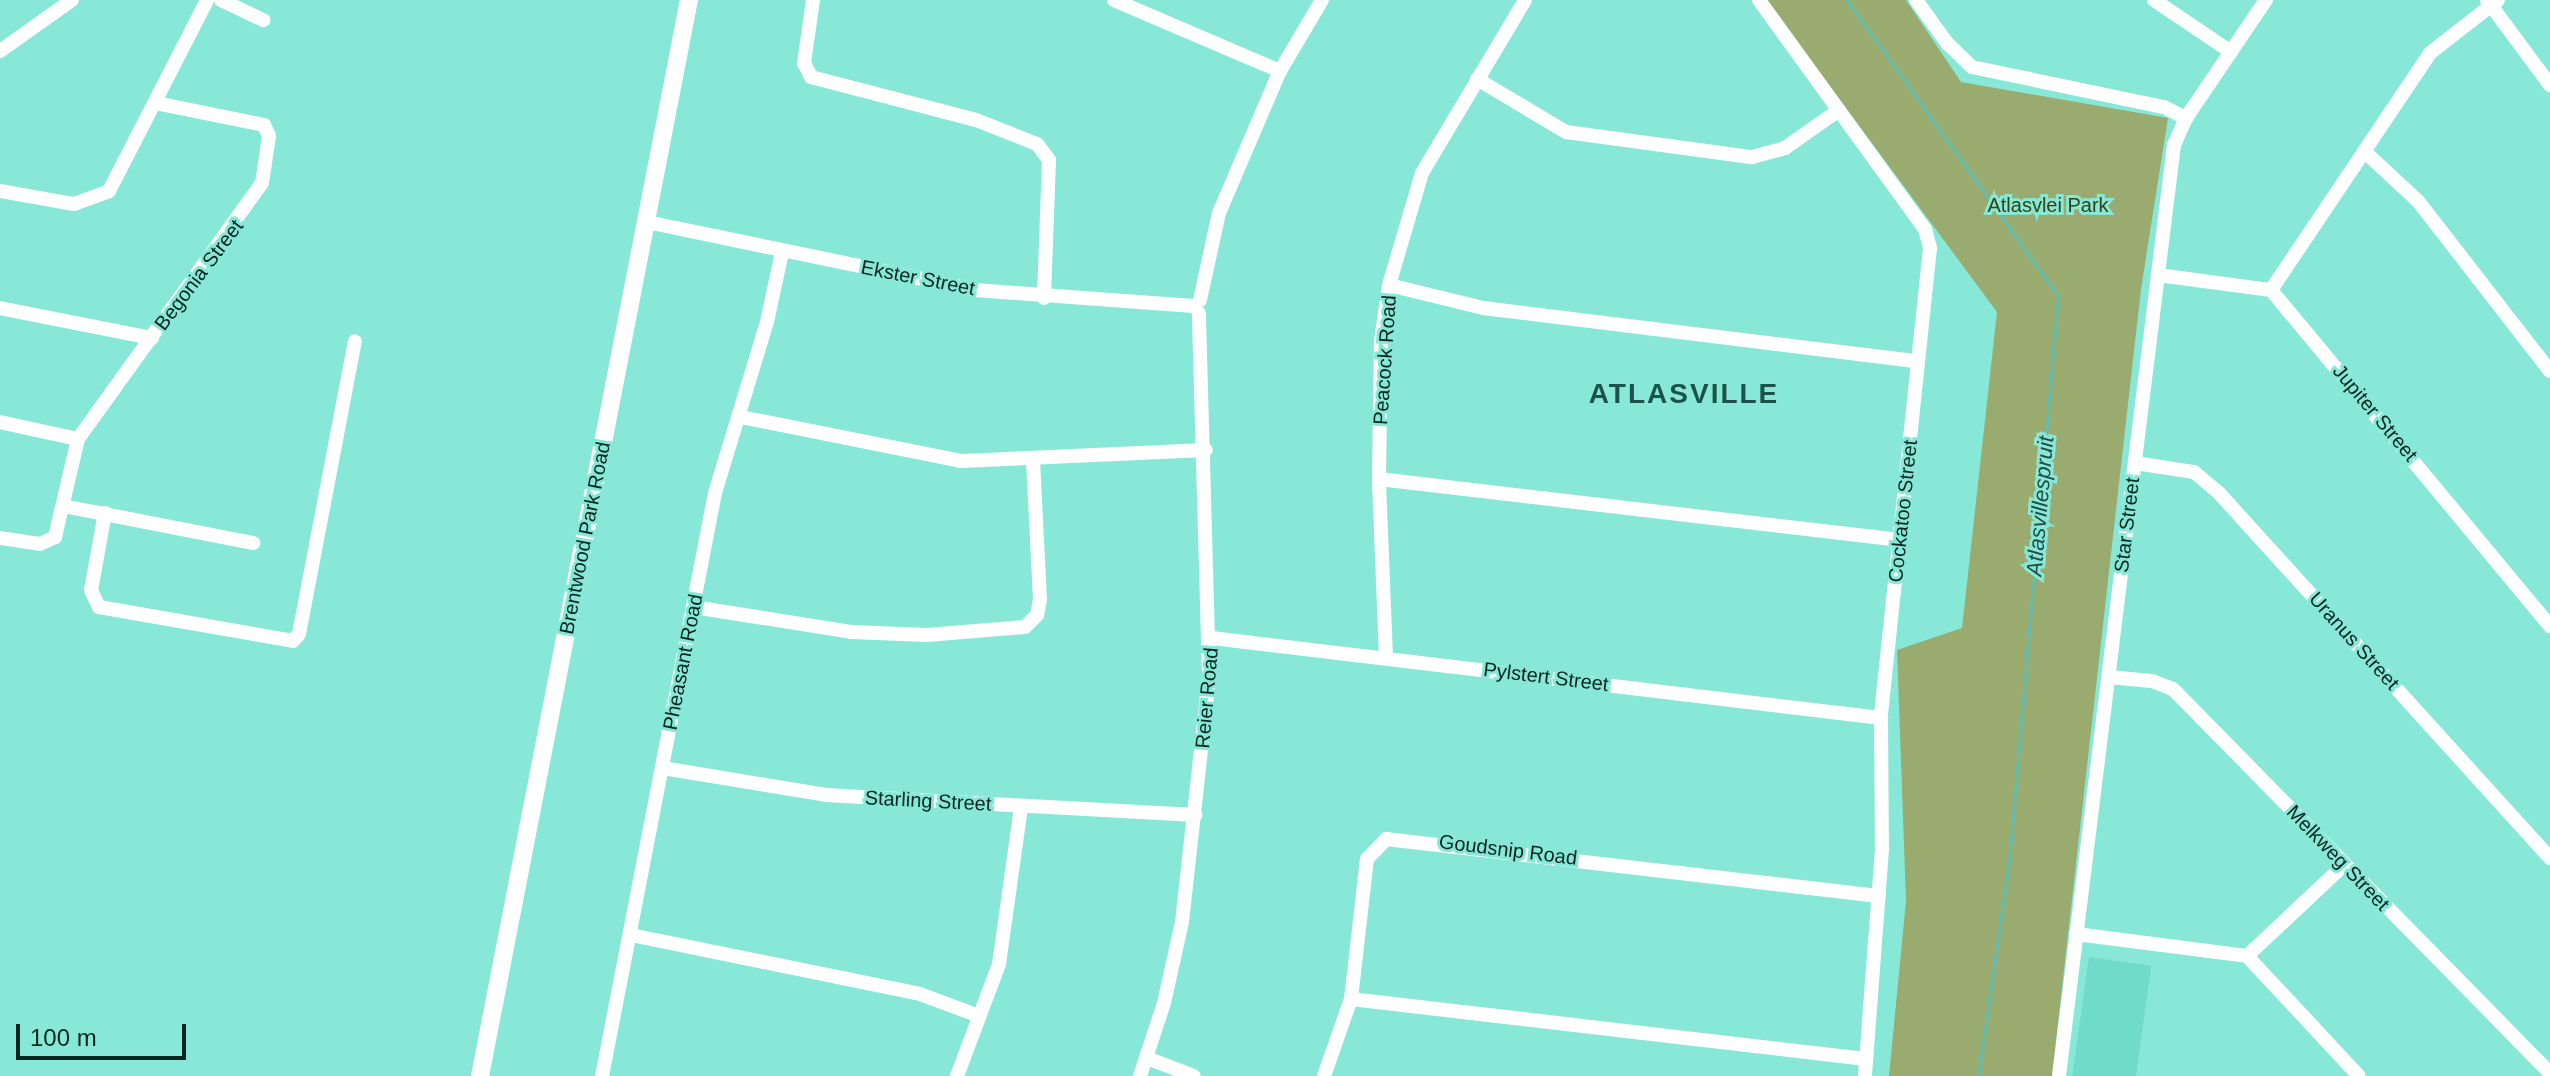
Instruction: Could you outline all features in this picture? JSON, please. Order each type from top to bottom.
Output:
[{"type":"street","points":[[0,51],[72,0]]},
{"type":"street","points":[[0,191],[74,204],[97,200],[113,186],[207,0]]},
{"type":"street","points":[[221,0],[263,20]]},
{"type":"street","name":"Brentwood Park Road","points":[[480,1076],[689,0]]},
{"type":"street","points":[[813,0],[804,63],[811,77],[976,120],[1037,144],[1049,160],[1044,298]]},
{"type":"street","points":[[1114,0],[1280,71]]},
{"type":"street","name":"Reier Road","points":[[1140,1076],[1177,947],[1195,815],[1212,638],[1206,450],[1197,306],[1219,213],[1280,71],[1322,0]]},
{"type":"street","name":"Peacock Road","points":[[1386,657],[1379,479],[1381,341],[1389,285],[1422,173],[1525,0]]},
{"type":"street","name":"Cockatoo Street","points":[[1759,0],[1925,229],[1930,271],[1917,361],[1881,718],[1879,896],[1865,1076]]},
{"type":"street","points":[[1916,0],[1947,43],[1972,67],[2164,107],[2186,118]]},
{"type":"street","points":[[2154,0],[2231,52]]},
{"type":"street","name":"Star Street","points":[[2059,1076],[2171,162],[2186,118],[2266,0]]},
{"type":"street","points":[[2158,275],[2271,290],[2430,53],[2492,2],[2550,85]]},
{"type":"street","points":[[1477,79],[1566,132],[1752,157],[1785,148],[1839,110]]},
{"type":"street","name":"Begonia Street","points":[[78,439],[258,192],[269,136],[260,123],[156,103]]},
{"type":"street","points":[[2364,151],[2418,201],[2550,371]]},
{"type":"street","name":"Ekster Street","points":[[647,222],[782,252],[1044,298],[1197,306]]},
{"type":"street","name":"Pheasant Road","points":[[602,1076],[715,493],[741,417],[782,252]]},
{"type":"street","points":[[1389,285],[1483,308],[1917,361]]},
{"type":"street","name":"Jupiter Street","points":[[2271,290],[2550,626]]},
{"type":"street","points":[[0,308],[152,338]]},
{"type":"street","points":[[105,513],[91,590],[99,607],[293,641],[299,634],[355,341]]},
{"type":"street","points":[[741,417],[961,461],[1206,450]]},
{"type":"street","points":[[0,422],[78,439],[63,506],[49,543],[0,538]]},
{"type":"street","points":[[694,607],[851,632],[927,635],[1025,627],[1037,615],[1040,599],[1033,459]]},
{"type":"street","name":"Uranus Street","points":[[2135,463],[2194,472],[2219,493],[2550,858]]},
{"type":"street","points":[[1379,479],[1900,540]]},
{"type":"street","points":[[63,506],[253,543]]},
{"type":"street","name":"Pylstert Street","points":[[1212,638],[1881,718]]},
{"type":"street","name":"Melkweg Street","points":[[2109,677],[2152,681],[2173,689],[2550,1073]]},
{"type":"street","name":"Starling Street","points":[[663,768],[788,791],[1195,815]]},
{"type":"street","points":[[957,1076],[979,1016],[1010,912],[1021,807]]},
{"type":"street","name":"Goudsnip Road","points":[[1324,1076],[1351,999],[1367,859],[1375,845],[1392,837],[1879,896]]},
{"type":"street","points":[[2247,956],[2344,865]]},
{"type":"street","points":[[2076,934],[2247,956],[2351,1074]]},
{"type":"street","points":[[631,935],[920,994],[979,1016]]},
{"type":"street","points":[[1351,999],[1866,1059]]},
{"type":"street","points":[[1147,1058],[1194,1076]]},
{"type":"shaded area","points":[[2089,957],[2151,966],[2136,1076],[2072,1076]]},
{"type":"green space","name":"Atlasvlei Park","points":[[1766,0],[1906,0],[1961,82],[2168,118],[2141,289],[2052,1076],[1889,1076],[1906,901],[1897,650],[1962,628],[1997,312]]},
{"type":"waterway","name":"Atlasvillespruit","points":[[1847,0],[2058,296],[2009,862],[1978,1076]]},
{"type":"district","name":"ATLASVILLE","points":[[1684,394]]}]
